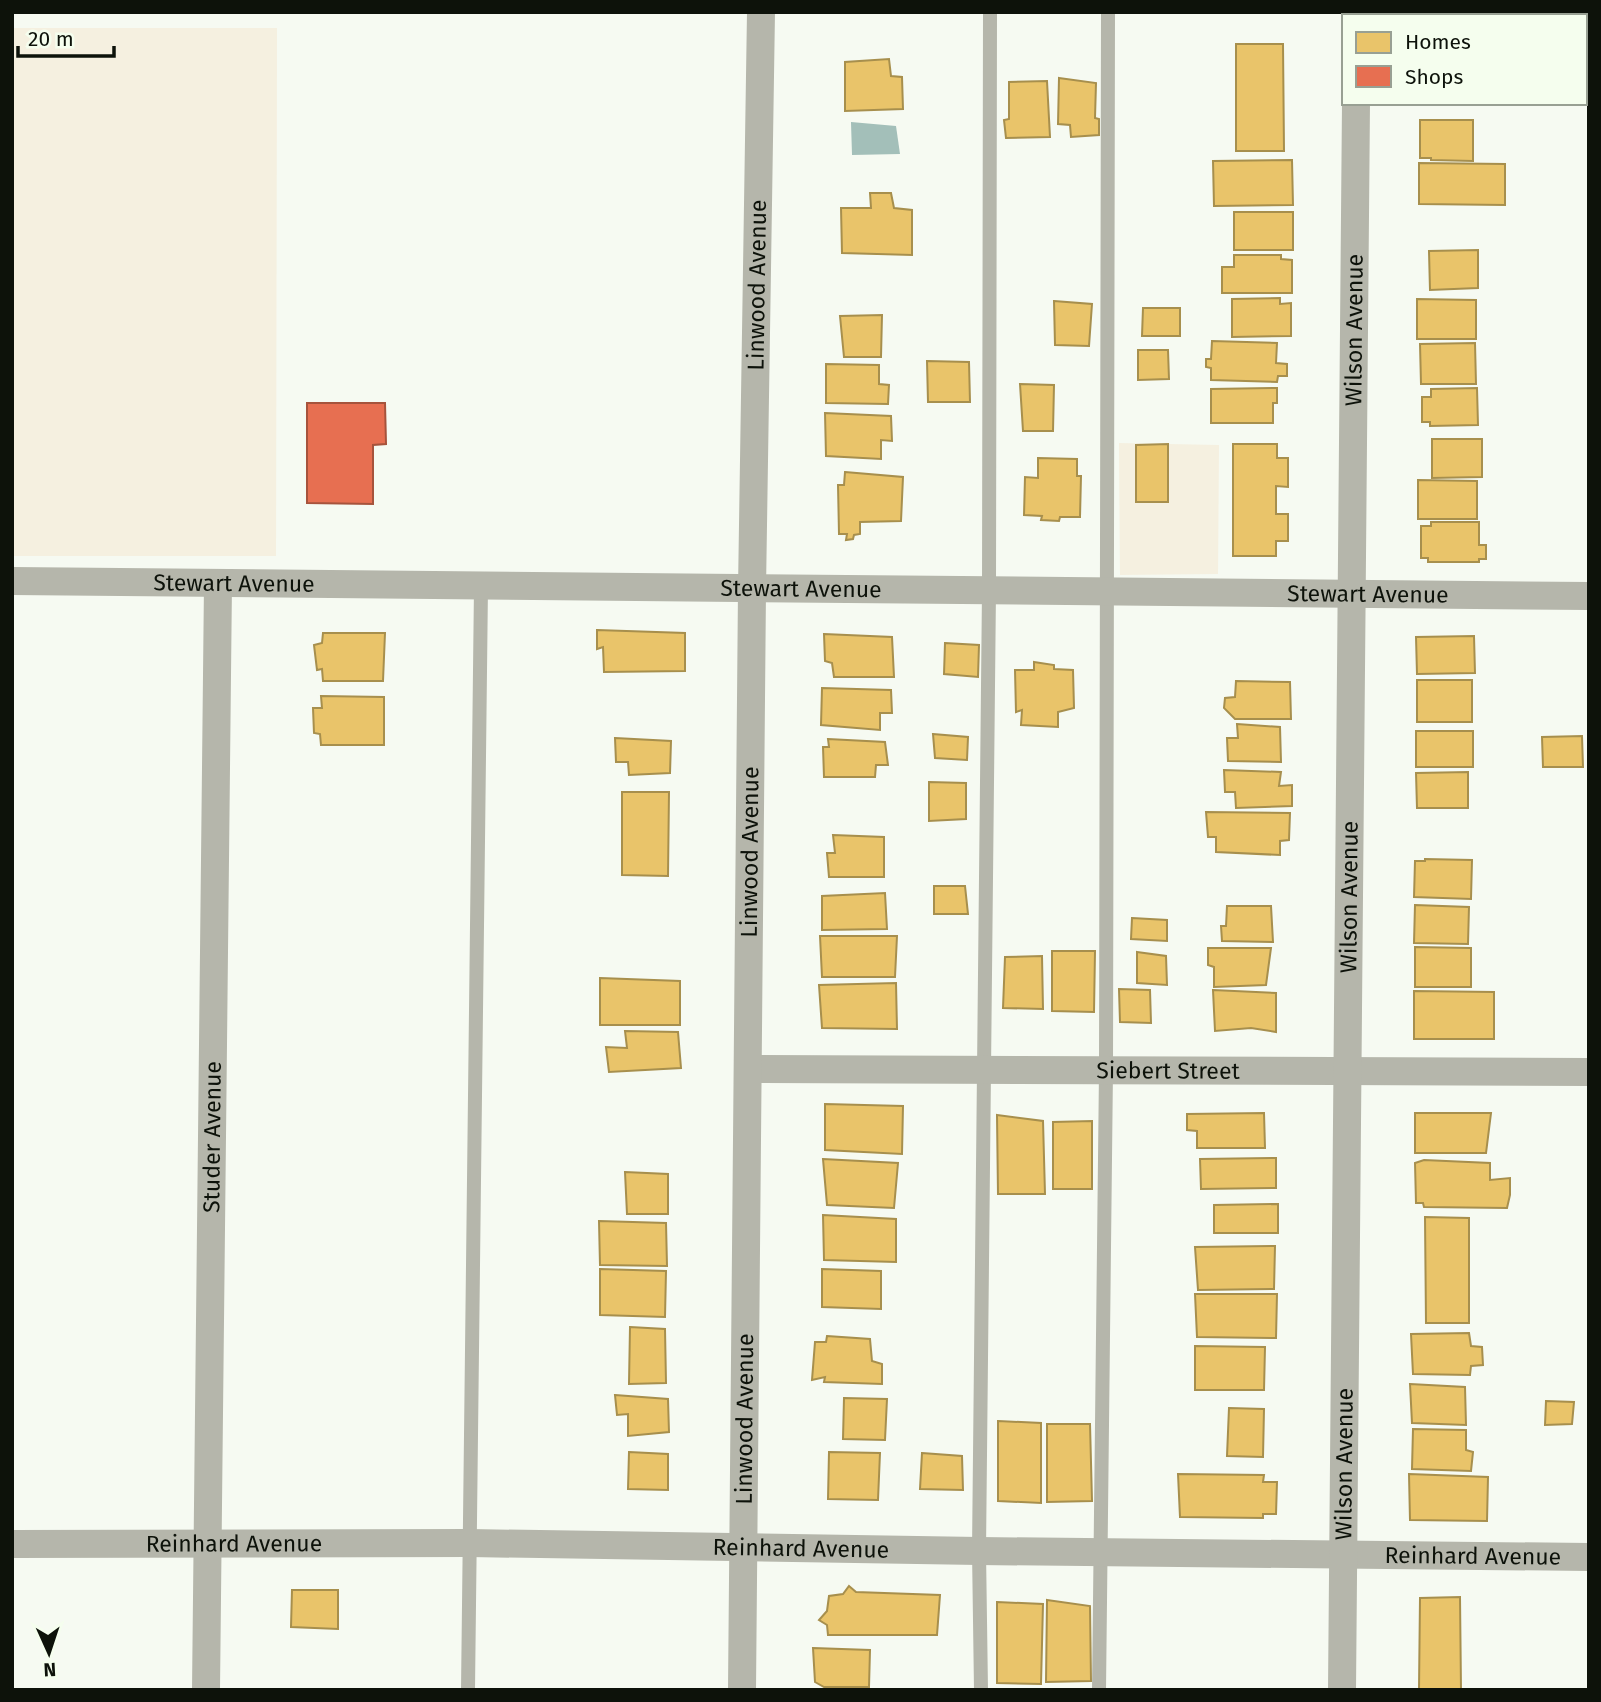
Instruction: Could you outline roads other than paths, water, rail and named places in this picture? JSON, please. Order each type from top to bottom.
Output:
[{"type":"street","name":"Linwood Avenue","points":[[742,1690],[752,589],[761,12]]},
{"type":"street","name":"Wilson Avenue","points":[[1342,1690],[1356,105]]},
{"type":"street","name":"Stewart Avenue","points":[[12,581],[1589,596]]},
{"type":"street","name":"Studer Avenue","points":[[206,1690],[218,583]]},
{"type":"street","name":"Siebert Street","points":[[748,1069],[1589,1072]]},
{"type":"street","name":"Reinhard Avenue","points":[[12,1544],[470,1543],[1589,1557]]},
{"type":"lane","points":[[981,1690],[979,1551],[986,1068],[990,12]]},
{"type":"lane","points":[[1100,1690],[1107,1070],[1105,591],[1108,12]]},
{"type":"lane","points":[[468,1690],[481,586]]},
{"type":"water","points":[[851,122],[896,126],[900,154],[852,155]]}]
